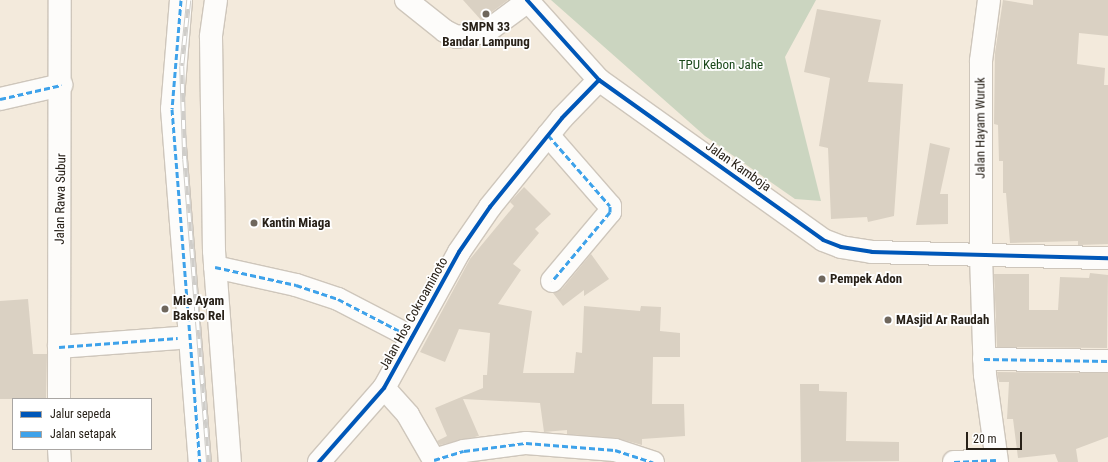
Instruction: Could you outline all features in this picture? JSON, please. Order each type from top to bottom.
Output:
[{"type":"street","name":"Jalan Rawa Subur","points":[[59,398],[61,86],[60,0]]},
{"type":"street","points":[[181,0],[172,109],[200,462]]},
{"type":"street","points":[[216,0],[211,37],[210,106],[215,267],[230,462]]},
{"type":"street","points":[[409,1],[445,32],[457,36],[486,32],[528,0]]},
{"type":"street","name":"Jalan Kamboja","points":[[528,0],[599,80],[832,244],[981,256],[1108,258]]},
{"type":"street","name":"Jalan Hayam Wuruk","points":[[989,0],[981,61],[981,256],[984,359],[997,461]]},
{"type":"street","name":"Jalan Hos Cokroaminoto","points":[[320,462],[384,388],[459,252],[490,207],[548,135],[599,80]]},
{"type":"street","points":[[0,99],[61,86]]},
{"type":"street","points":[[548,135],[610,206],[610,212],[552,281]]},
{"type":"street","points":[[215,267],[296,285],[338,299],[412,337]]},
{"type":"street","points":[[59,347],[178,338]]},
{"type":"street","points":[[984,359],[1108,361]]},
{"type":"street","points":[[384,388],[408,415],[434,461],[464,451],[526,443],[615,450],[653,462]]},
{"type":"street","points":[[59,450],[60,462]]},
{"type":"street","points":[[954,462],[997,461]]},
{"type":"green space","name":"TPU Kebon Jahe","points":[[551,0],[816,0],[785,57],[821,201],[795,199],[705,136]]},
{"type":"building","name":"SMPN 33 Bandar Lampung","points":[[463,0],[508,0],[481,20]]},
{"type":"building","points":[[1003,0],[1033,5],[1033,0],[1108,0],[1108,36],[1079,33],[1077,64],[1105,68],[1104,85],[1108,85],[1108,244],[1078,245],[1078,241],[1010,243],[1006,193],[1003,193],[1003,161],[999,161],[998,125],[994,124],[995,53]]},
{"type":"building","points":[[817,9],[881,20],[868,82],[903,84],[894,216],[868,222],[867,217],[831,219],[828,148],[819,146],[830,78],[804,72]]},
{"type":"building","points":[[930,143],[950,148],[940,194],[948,194],[948,224],[916,225]]},
{"type":"building","points":[[524,187],[551,214],[535,229],[539,233],[513,264],[521,270],[498,304],[532,311],[523,373],[574,373],[576,352],[582,353],[584,306],[640,311],[641,306],[661,307],[660,331],[680,333],[680,357],[653,357],[652,404],[684,404],[685,436],[642,439],[642,445],[616,438],[567,434],[567,430],[544,432],[540,403],[463,399],[479,436],[440,445],[437,441],[447,436],[435,408],[483,388],[483,375],[487,375],[490,333],[459,329],[445,362],[420,352],[470,259],[514,206],[510,202]]},
{"type":"building","points":[[591,254],[609,279],[584,296],[584,290],[563,306],[553,293],[562,289]]},
{"type":"building","points":[[1090,273],[1108,275],[1107,348],[997,347],[994,274],[1029,274],[1029,310],[1058,310],[1060,277],[1089,278]]},
{"type":"building","points":[[28,299],[33,354],[47,354],[46,398],[0,399],[0,301]]},
{"type":"building","points":[[997,372],[1108,373],[1108,437],[1076,449],[1078,462],[1058,462],[1055,454],[1018,458],[1013,419],[1007,419],[1009,382],[999,382]]},
{"type":"building","points":[[800,384],[819,384],[819,391],[847,392],[846,441],[899,442],[899,461],[801,462]]},
{"type":"railway","points":[[189,0],[182,66],[185,159],[209,462]]},
{"type":"marked path","points":[[181,0],[172,109],[200,462]]},
{"type":"marked path","points":[[0,99],[61,85]]},
{"type":"marked path","points":[[548,135],[610,206],[610,212],[552,281]]},
{"type":"marked path","points":[[215,267],[296,285],[338,299],[411,337]]},
{"type":"marked path","points":[[59,347],[178,338]]},
{"type":"marked path","points":[[984,359],[1108,361]]},
{"type":"marked path","points":[[434,460],[464,451],[526,443],[615,450],[653,462]]},
{"type":"marked path","points":[[954,462],[996,460]]},
{"type":"cycle path","points":[[527,0],[599,80],[823,240],[841,247],[872,252],[1108,258]]},
{"type":"cycle path","points":[[319,462],[384,388],[459,252],[490,207],[562,118],[599,80]]},
{"type":"place","name":"SMPN 33 Bandar Lampung","points":[[486,14]]},
{"type":"place","name":"Kantin Miaga","points":[[254,223]]},
{"type":"place","name":"Pempek Adon","points":[[822,279]]},
{"type":"place","name":"Mie Ayam Bakso Rel","points":[[165,309]]},
{"type":"place","name":"MAsjid Ar Raudah","points":[[888,320]]}]
